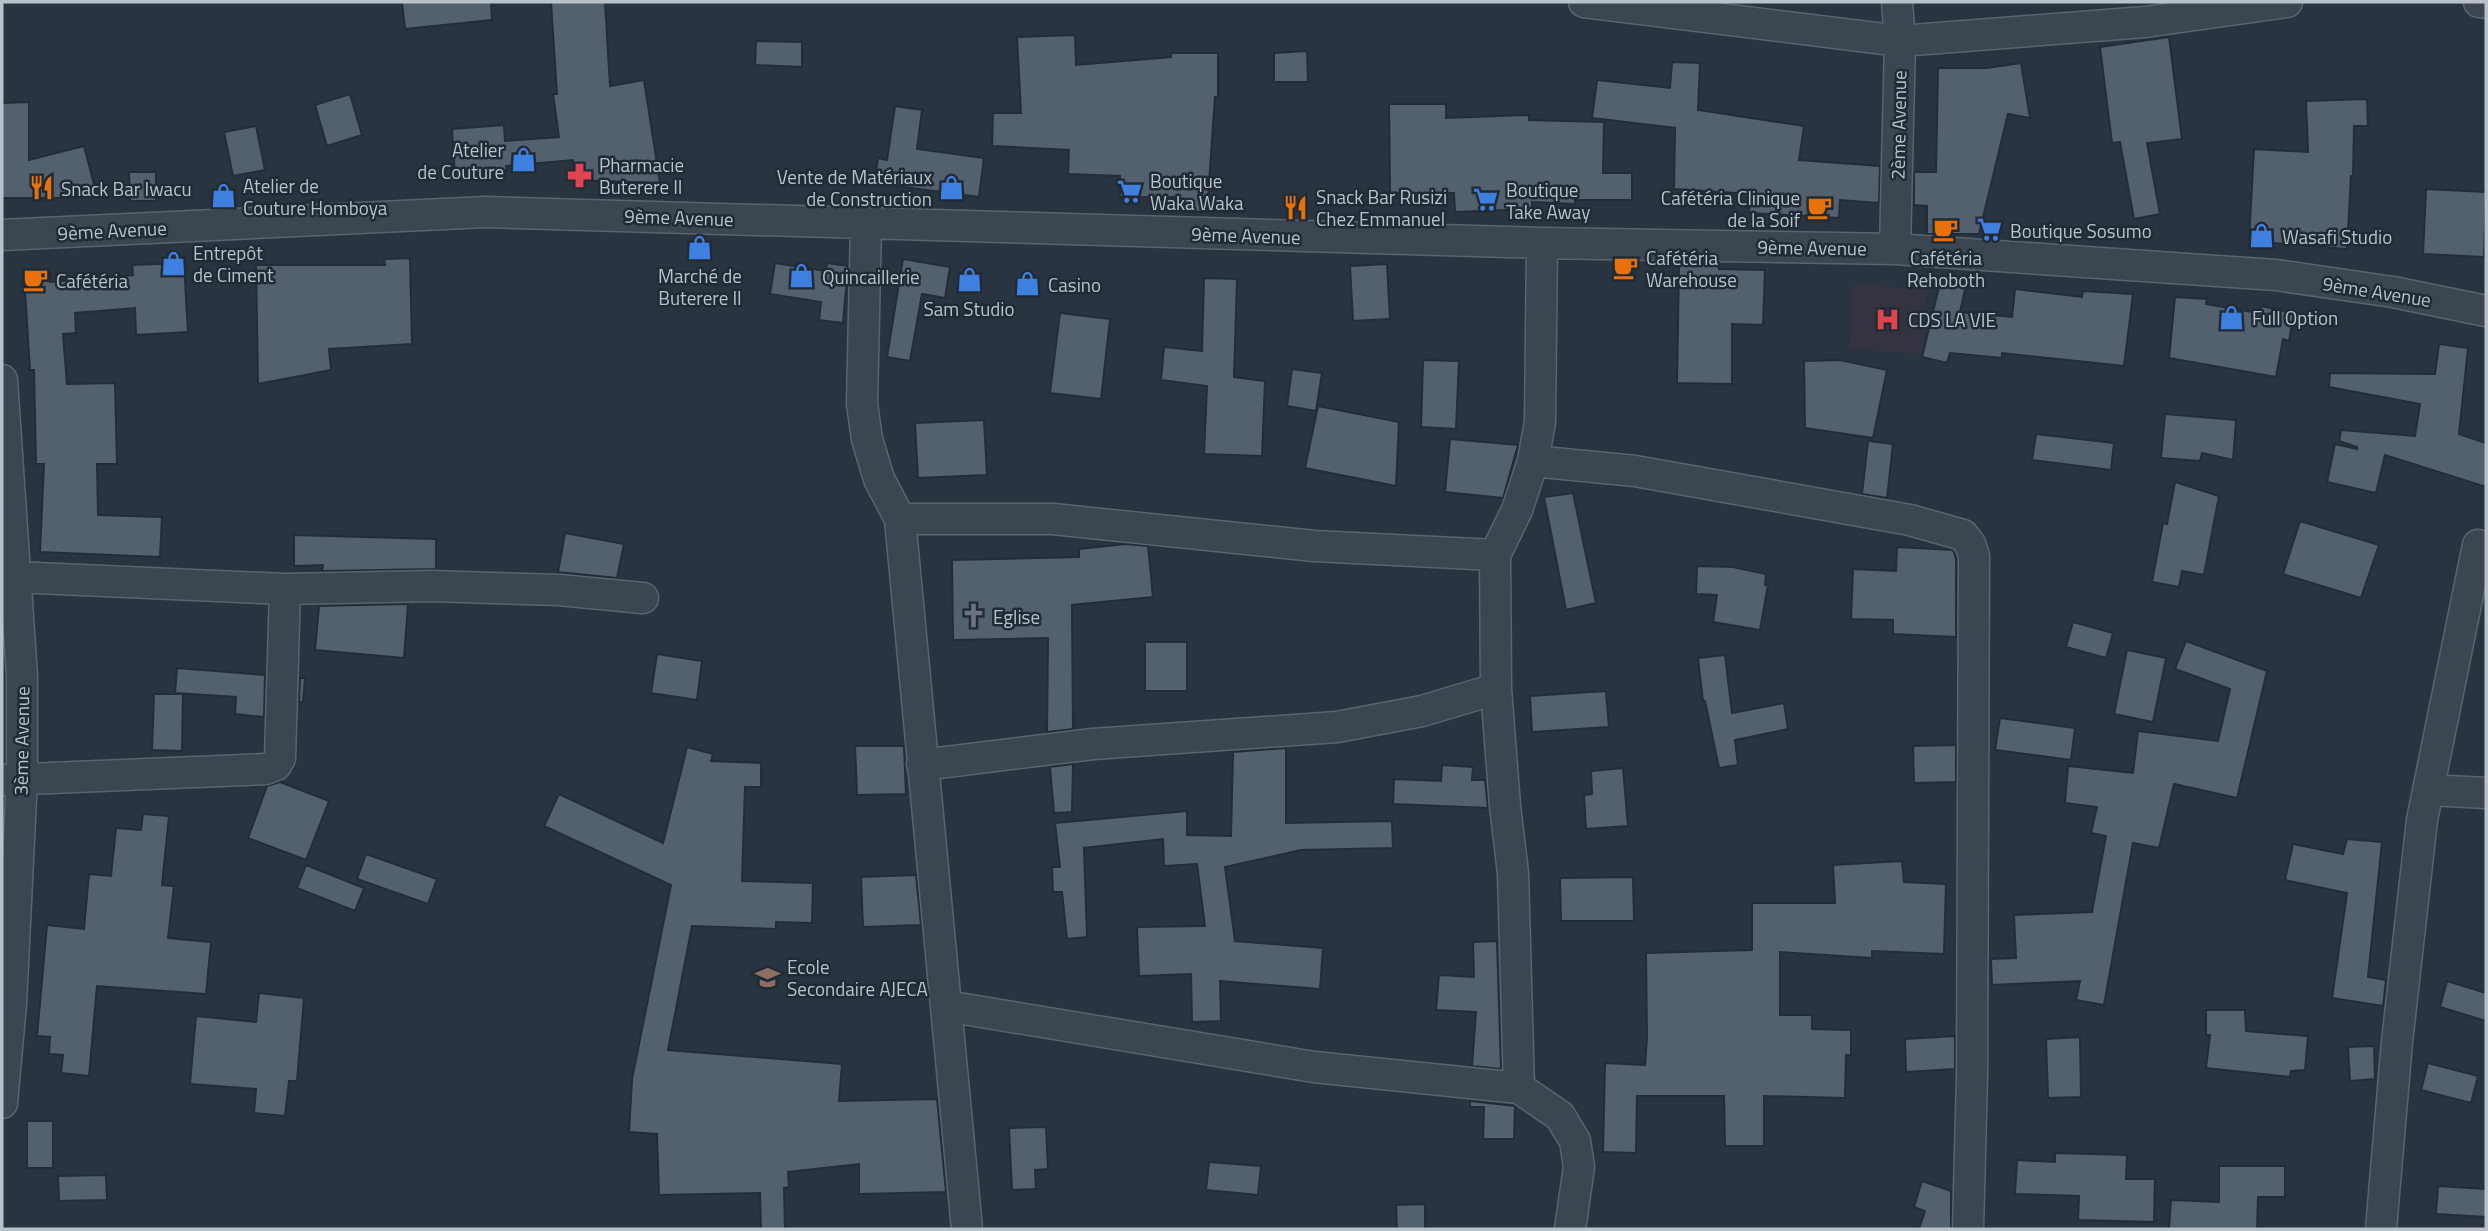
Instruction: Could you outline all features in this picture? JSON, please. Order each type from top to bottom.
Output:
[{"type":"street","points":[[1584,2],[1900,41],[2145,22],[2287,2]]},
{"type":"street","name":"2ème Avenue","points":[[1895,249],[1900,41],[1897,2]]},
{"type":"street","points":[[2479,2],[2486,3]]},
{"type":"street","name":"9ème Avenue","points":[[2,235],[486,212],[1542,243],[1895,249],[2276,275],[2393,292],[2486,311]]},
{"type":"street","points":[[866,224],[862,404],[867,439],[879,479],[900,519],[967,1229]]},
{"type":"street","points":[[1519,1088],[1513,873],[1496,689],[1494,555],[1517,510],[1533,461],[1540,422],[1542,243]]},
{"type":"street","name":"3ème Avenue","points":[[2,380],[22,676],[12,779],[11,1004],[2,1103]]},
{"type":"street","points":[[1533,461],[1635,471],[1910,520],[1963,535],[1970,544],[1974,556],[1972,1076],[1968,1229]]},
{"type":"street","points":[[900,519],[1053,519],[1314,545],[1494,555]]},
{"type":"street","points":[[2381,1229],[2400,1014],[2422,820],[2478,545]]},
{"type":"street","points":[[14,577],[285,589],[457,587],[559,590],[642,598]]},
{"type":"street","points":[[12,779],[253,769],[276,765],[281,758],[285,589]]},
{"type":"street","points":[[922,765],[1093,744],[1337,727],[1422,710],[1496,689]]},
{"type":"street","points":[[2429,790],[2486,793]]},
{"type":"street","points":[[946,1006],[1314,1067],[1519,1088],[1560,1116],[1575,1141],[1579,1167],[1570,1229]]},
{"type":"shaded area","name":"CDS LA VIE","points":[[1853,285],[1927,289],[1923,354],[1850,349]]},
{"type":"building","points":[[402,2],[491,2],[492,20],[405,29]]},
{"type":"building","points":[[551,2],[605,2],[610,86],[644,80],[660,183],[573,180],[573,160],[506,166],[507,170],[455,175],[452,129],[504,125],[505,141],[559,137],[553,94],[557,94]]},
{"type":"building","points":[[1075,35],[1076,65],[1171,57],[1171,53],[1218,53],[1218,97],[1215,97],[1207,212],[1180,211],[1180,197],[1120,197],[1120,176],[1068,174],[1069,150],[992,146],[993,113],[1021,113],[1017,37]]},
{"type":"building","points":[[2169,37],[2182,139],[2147,143],[2160,214],[2134,219],[2120,142],[2112,143],[2100,47]]},
{"type":"building","points":[[756,41],[802,42],[802,67],[755,65]]},
{"type":"building","points":[[1307,51],[1308,82],[1274,82],[1274,53]]},
{"type":"building","points":[[1672,62],[1700,63],[1698,110],[1804,126],[1799,160],[1880,166],[1879,203],[1840,200],[1839,218],[1749,213],[1750,194],[1674,189],[1675,128],[1592,118],[1597,80],[1670,88]]},
{"type":"building","points":[[2021,63],[2030,118],[2008,114],[1979,234],[1927,234],[1927,206],[1914,205],[1914,172],[1936,172],[1938,68],[1987,68]]},
{"type":"building","points":[[350,94],[362,135],[327,146],[315,105]]},
{"type":"building","points":[[2367,99],[2368,126],[2354,126],[2347,249],[2249,241],[2254,149],[2308,152],[2306,101]]},
{"type":"building","points":[[29,102],[29,160],[84,146],[95,188],[63,198],[2,198],[2,103]]},
{"type":"building","points":[[1389,104],[1446,104],[1446,118],[1529,115],[1529,120],[1604,122],[1603,173],[1632,173],[1632,200],[1575,200],[1575,204],[1532,202],[1532,209],[1455,212],[1454,193],[1390,193]]},
{"type":"building","points":[[895,106],[922,110],[917,149],[984,158],[979,197],[874,183],[878,158],[887,160]]},
{"type":"building","points":[[256,126],[265,170],[233,176],[224,132]]},
{"type":"building","points":[[129,172],[156,172],[156,201],[130,201]]},
{"type":"building","points":[[2426,189],[2486,192],[2484,257],[2423,254]]},
{"type":"building","points":[[410,258],[412,344],[329,349],[331,370],[258,384],[256,265],[385,265],[384,259]]},
{"type":"building","points":[[903,259],[950,267],[945,298],[922,294],[910,361],[887,357]]},
{"type":"building","points":[[184,263],[188,332],[136,335],[135,308],[75,313],[76,333],[63,334],[67,384],[115,383],[117,464],[97,464],[98,515],[162,517],[160,557],[40,552],[44,464],[36,464],[34,370],[30,370],[24,275],[50,272],[50,282],[133,275],[132,265]]},
{"type":"building","points":[[775,263],[826,271],[827,263],[848,266],[843,323],[819,320],[821,302],[770,294]]},
{"type":"building","points":[[1679,263],[1719,264],[1719,269],[1765,270],[1763,325],[1732,324],[1732,384],[1677,383]]},
{"type":"building","points":[[1387,264],[1390,319],[1353,321],[1350,266]]},
{"type":"building","points":[[1204,278],[1237,279],[1234,377],[1265,381],[1262,456],[1204,454],[1207,386],[1161,380],[1164,347],[1202,351]]},
{"type":"building","points":[[1941,279],[1966,285],[1960,312],[2012,317],[2015,289],[2082,297],[2083,291],[2133,294],[2124,366],[2002,353],[2002,358],[1950,353],[1947,363],[1922,357]]},
{"type":"building","points":[[2175,297],[2207,299],[2206,304],[2259,313],[2261,306],[2294,313],[2289,341],[2283,339],[2276,377],[2169,358]]},
{"type":"building","points":[[1060,313],[1110,319],[1101,399],[1050,393]]},
{"type":"building","points":[[2439,344],[2468,348],[2459,434],[2486,443],[2486,487],[2385,455],[2376,493],[2327,482],[2335,444],[2357,449],[2339,441],[2341,430],[2415,436],[2420,404],[2329,387],[2330,373],[2435,374]]},
{"type":"building","points":[[1423,360],[1459,361],[1456,429],[1421,427]]},
{"type":"building","points":[[1840,360],[1887,370],[1873,438],[1805,428],[1804,361]]},
{"type":"building","points":[[1292,369],[1322,373],[1316,411],[1287,406]]},
{"type":"building","points":[[1318,406],[1399,422],[1396,486],[1305,468]]},
{"type":"building","points":[[2165,414],[2236,420],[2233,460],[2202,453],[2200,461],[2161,458]]},
{"type":"building","points":[[984,420],[987,475],[918,478],[915,423]]},
{"type":"building","points":[[2036,434],[2114,443],[2111,470],[2032,460]]},
{"type":"building","points":[[1450,439],[1518,445],[1503,498],[1445,492]]},
{"type":"building","points":[[1868,441],[1893,444],[1887,498],[1862,494]]},
{"type":"building","points":[[2175,482],[2219,496],[2204,575],[2182,571],[2179,587],[2152,582],[2163,523],[2167,524]]},
{"type":"building","points":[[1573,493],[1596,603],[1566,610],[1544,497]]},
{"type":"building","points":[[2300,521],[2379,545],[2361,598],[2283,574]]},
{"type":"building","points":[[565,533],[624,544],[617,578],[558,572]]},
{"type":"building","points":[[294,535],[436,539],[436,569],[322,571],[323,565],[294,566]]},
{"type":"building","points":[[1126,544],[1148,546],[1153,597],[1072,605],[1073,729],[1047,732],[1048,638],[953,640],[952,560],[1079,557],[1079,549]]},
{"type":"building","points":[[1897,547],[1953,550],[1956,559],[1956,637],[1893,634],[1893,620],[1851,619],[1853,569],[1896,571]]},
{"type":"building","points":[[1697,566],[1733,567],[1766,574],[1765,585],[1768,585],[1760,630],[1713,622],[1717,595],[1696,594]]},
{"type":"building","points":[[408,604],[404,658],[315,650],[319,606]]},
{"type":"building","points":[[2073,622],[2113,633],[2106,658],[2066,647]]},
{"type":"building","points":[[2186,641],[2267,671],[2237,798],[2174,784],[2159,848],[2133,843],[2104,1005],[2076,1000],[2080,981],[1992,985],[1991,959],[2016,958],[2014,915],[2092,912],[2106,836],[2091,833],[2097,807],[2065,803],[2068,766],[2133,773],[2138,731],[2218,741],[2230,689],[2175,669]]},
{"type":"building","points":[[1145,642],[1187,642],[1187,691],[1145,691]]},
{"type":"building","points":[[2127,650],[2166,658],[2153,722],[2114,714]]},
{"type":"building","points":[[657,654],[702,661],[697,700],[651,693]]},
{"type":"building","points":[[1725,655],[1732,713],[1784,703],[1788,729],[1735,740],[1738,765],[1719,768],[1703,701],[1698,658]]},
{"type":"building","points":[[177,668],[265,675],[264,717],[235,714],[236,697],[175,693]]},
{"type":"building","points":[[300,678],[305,678],[303,702],[299,702]]},
{"type":"building","points":[[1606,691],[1609,727],[1532,732],[1530,696]]},
{"type":"building","points":[[154,694],[183,694],[182,751],[152,750]]},
{"type":"building","points":[[2000,718],[2075,728],[2071,760],[1995,750]]},
{"type":"building","points":[[1956,745],[1956,782],[1914,783],[1913,746]]},
{"type":"building","points":[[855,746],[904,746],[906,794],[857,795]]},
{"type":"building","points":[[687,747],[713,754],[711,761],[761,763],[761,787],[745,787],[742,881],[813,883],[812,923],[776,922],[776,929],[692,926],[668,1050],[842,1064],[839,1101],[937,1099],[946,1192],[859,1194],[859,1164],[788,1172],[789,1187],[784,1188],[785,1229],[761,1229],[760,1193],[659,1195],[657,1134],[629,1132],[632,1079],[671,885],[544,826],[559,794],[663,843]]},
{"type":"building","points":[[1286,748],[1286,823],[1392,821],[1393,848],[1301,850],[1225,867],[1235,941],[1323,948],[1320,989],[1220,981],[1221,1021],[1192,1022],[1191,974],[1139,976],[1137,927],[1205,926],[1197,864],[1164,866],[1163,839],[1084,848],[1087,937],[1067,939],[1062,892],[1053,892],[1052,867],[1060,867],[1055,823],[1187,811],[1187,835],[1231,836],[1233,752]]},
{"type":"building","points":[[1073,764],[1072,812],[1054,813],[1050,767]]},
{"type":"building","points":[[1442,765],[1473,767],[1472,780],[1485,780],[1488,808],[1393,804],[1394,779],[1441,781]]},
{"type":"building","points":[[1623,768],[1628,826],[1586,829],[1584,795],[1592,794],[1591,771]]},
{"type":"building","points":[[280,782],[329,801],[306,860],[248,838],[267,786]]},
{"type":"building","points":[[143,814],[169,816],[162,885],[174,886],[168,938],[211,942],[206,994],[97,986],[89,1076],[61,1073],[63,1055],[49,1054],[50,1037],[37,1036],[47,925],[84,929],[89,874],[111,876],[116,828],[141,830]]},
{"type":"building","points":[[2347,839],[2382,842],[2368,977],[2386,980],[2383,1006],[2332,998],[2347,893],[2285,880],[2293,844],[2343,854]]},
{"type":"building","points":[[366,854],[437,879],[428,904],[357,879]]},
{"type":"building","points":[[1902,861],[1904,882],[1946,884],[1944,954],[1872,951],[1872,958],[1780,952],[1780,1015],[1812,1015],[1812,1029],[1851,1030],[1851,1055],[1846,1055],[1845,1098],[1764,1096],[1764,1146],[1725,1146],[1724,1096],[1637,1096],[1636,1153],[1603,1152],[1605,1063],[1645,1065],[1646,953],[1752,950],[1752,903],[1835,903],[1833,865]]},
{"type":"building","points":[[306,865],[364,888],[355,911],[297,888]]},
{"type":"building","points":[[916,875],[921,925],[863,927],[861,877]]},
{"type":"building","points":[[1633,877],[1634,921],[1561,921],[1560,878]]},
{"type":"building","points":[[1497,941],[1501,1069],[1472,1066],[1476,1012],[1436,1010],[1439,975],[1474,977],[1473,942]]},
{"type":"building","points":[[2447,981],[2486,993],[2486,1021],[2440,1007]]},
{"type":"building","points":[[259,993],[304,998],[297,1081],[289,1081],[285,1116],[254,1113],[256,1089],[190,1084],[196,1016],[256,1022]]},
{"type":"building","points":[[2206,1010],[2245,1010],[2246,1031],[2308,1036],[2305,1070],[2291,1071],[2290,1077],[2206,1068],[2210,1035],[2206,1035]]},
{"type":"building","points":[[1955,1036],[1955,1069],[1906,1072],[1905,1039]]},
{"type":"building","points":[[2080,1037],[2081,1097],[2048,1098],[2046,1039]]},
{"type":"building","points":[[2374,1046],[2375,1079],[2350,1081],[2348,1047]]},
{"type":"building","points":[[2428,1063],[2478,1076],[2471,1103],[2421,1090]]},
{"type":"building","points":[[1470,1101],[1515,1106],[1514,1139],[1483,1139],[1484,1107],[1470,1107]]},
{"type":"building","points":[[27,1121],[53,1121],[53,1168],[27,1168]]},
{"type":"building","points":[[1046,1127],[1048,1169],[1035,1170],[1036,1189],[1012,1190],[1009,1128]]},
{"type":"building","points":[[2055,1153],[2127,1155],[2126,1179],[2155,1179],[2154,1222],[2078,1220],[2079,1196],[2015,1194],[2017,1160],[2055,1162]]},
{"type":"building","points":[[1209,1162],[1261,1166],[1258,1195],[1206,1190]]},
{"type":"building","points":[[2219,1166],[2285,1166],[2285,1197],[2258,1197],[2257,1229],[2169,1229],[2171,1200],[2219,1202]]},
{"type":"building","points":[[106,1175],[107,1200],[59,1201],[58,1176]]},
{"type":"building","points":[[1922,1181],[1951,1191],[1951,1229],[1919,1229],[1925,1211],[1914,1207]]},
{"type":"building","points":[[2438,1186],[2486,1189],[2486,1217],[2436,1214]]},
{"type":"building","points":[[1425,1204],[1425,1229],[1397,1229],[1396,1205]]},
{"type":"place","name":"Atelier de Couture","points":[[524,160]]},
{"type":"place","name":"Pharmacie Buterere II","points":[[579,175]]},
{"type":"place","name":"Vente de Matériaux de Construction","points":[[952,187]]},
{"type":"place","name":"Snack Bar Iwacu","points":[[41,188]]},
{"type":"place","name":"Boutique Waka Waka","points":[[1130,191]]},
{"type":"place","name":"Atelier de Couture Homboya","points":[[223,196]]},
{"type":"place","name":"Boutique Take Away","points":[[1486,200]]},
{"type":"place","name":"Snack Bar Rusizi Chez Emmanuel","points":[[1296,207]]},
{"type":"place","name":"Cafétéria Clinique de la Soif","points":[[1820,208]]},
{"type":"place","name":"Cafétéria Rehoboth","points":[[1946,229]]},
{"type":"place","name":"Boutique Sosumo","points":[[1990,230]]},
{"type":"place","name":"Wasafi Studio","points":[[2262,236]]},
{"type":"place","name":"Marché de Buterere II","points":[[700,247]]},
{"type":"place","name":"Entrepôt de Ciment","points":[[173,263]]},
{"type":"place","name":"Cafétéria Warehouse","points":[[1626,268]]},
{"type":"place","name":"Quincaillerie","points":[[802,276]]},
{"type":"place","name":"Cafétéria","points":[[36,280]]},
{"type":"place","name":"Sam Studio","points":[[969,280]]},
{"type":"place","name":"Casino","points":[[1028,284]]},
{"type":"place","name":"Full Option","points":[[2232,317]]},
{"type":"place","name":"CDS LA VIE","points":[[1888,319]]},
{"type":"place","name":"Eglise","points":[[973,616]]},
{"type":"place","name":"Ecole Secondaire AJECA","points":[[767,977]]}]
